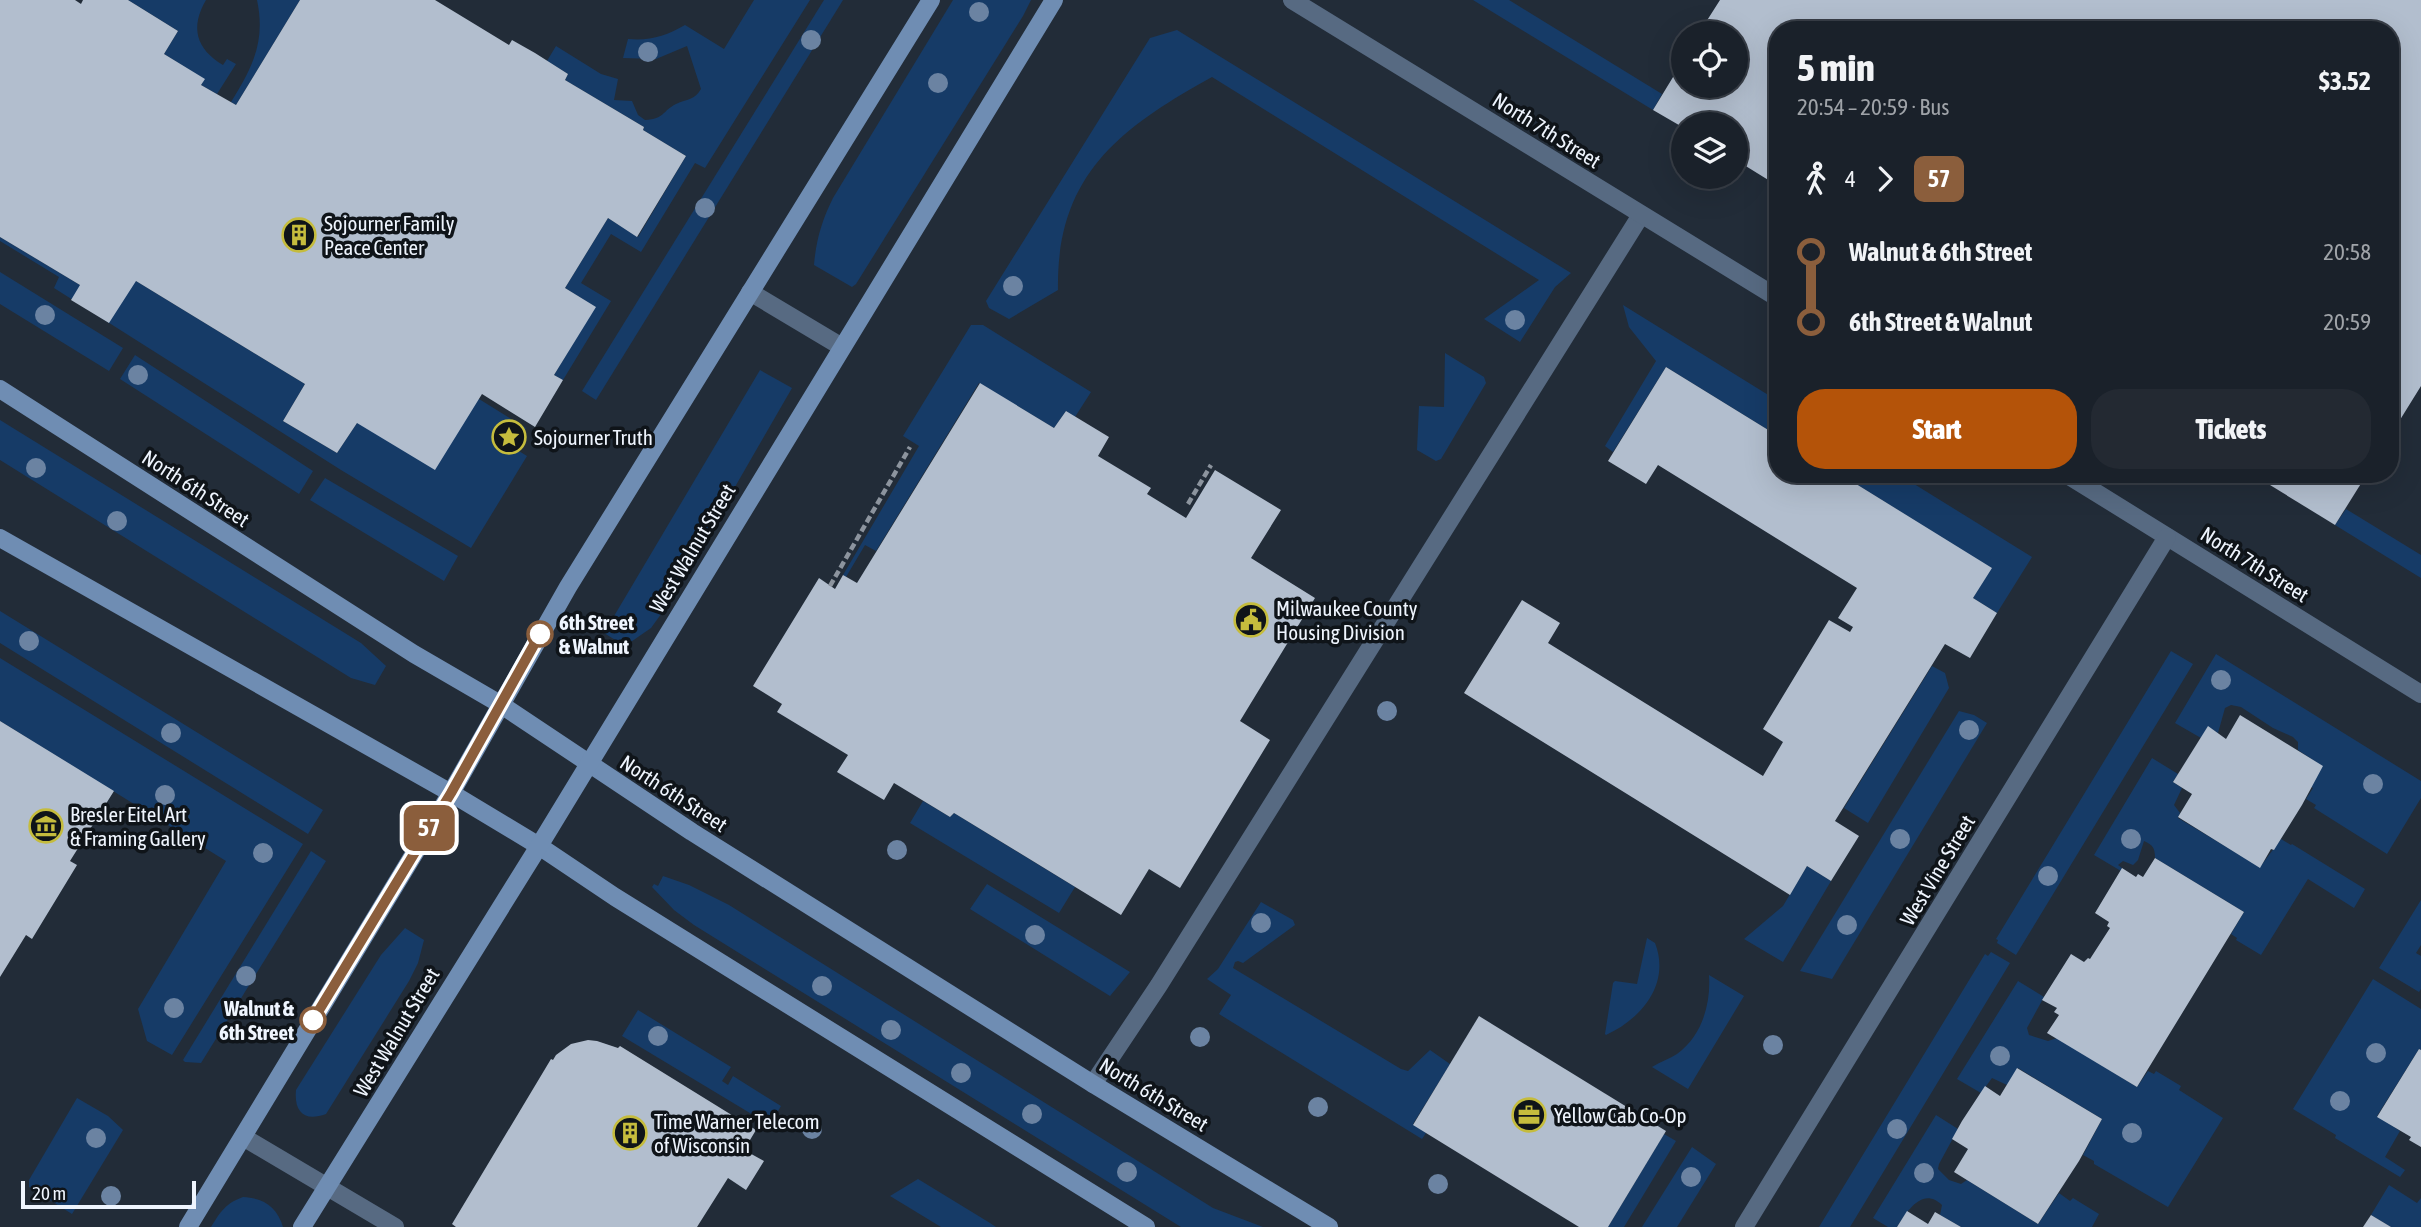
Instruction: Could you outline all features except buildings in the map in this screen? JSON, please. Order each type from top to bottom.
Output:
[{"type":"main road","points":[[188,1227],[451,793],[568,587],[931,0]]},
{"type":"main road","name":"West Walnut Street","points":[[302,1227],[539,846],[1054,0]]},
{"type":"main road","name":"North 6th Street","points":[[0,389],[414,654],[500,704],[587,764],[1093,1084],[1329,1227]]},
{"type":"main road","points":[[0,538],[451,793],[1146,1227]]},
{"type":"street","name":"North 7th Street","points":[[1292,0],[1769,293]]},
{"type":"street","points":[[1093,1084],[1159,985],[1641,215]]},
{"type":"street","points":[[750,292],[842,347]]},
{"type":"street","name":"North 7th Street","points":[[2080,483],[2418,688]]},
{"type":"street","name":"West Vine Street","points":[[1744,1227],[2167,537]]},
{"type":"street","points":[[243,1138],[395,1227]]},
{"type":"path","points":[[830,586],[911,447]]},
{"type":"path","points":[[1188,505],[1211,465]]},
{"type":"shaded area","points":[[128,0],[206,0],[198,19],[198,37],[214,59],[223,65],[227,59],[236,64],[217,94],[201,85],[204,79],[164,54],[178,31]]},
{"type":"shaded area","points":[[257,0],[300,0],[236,105],[231,102],[251,66],[258,42],[260,29]]},
{"type":"shaded area","points":[[754,0],[810,0],[705,168],[695,163],[641,252],[611,234],[581,283],[611,301],[563,380],[554,375],[595,307],[565,288],[608,218],[638,237],[686,156],[643,130],[644,127],[565,80],[568,74],[547,61],[556,46],[601,74],[618,79],[614,100],[632,101],[638,115],[645,120],[656,118],[676,104],[693,97],[701,89],[687,46],[656,59],[623,58],[628,39],[658,37],[685,25],[724,49]]},
{"type":"shaded area","points":[[824,0],[843,0],[596,400],[582,391]]},
{"type":"shaded area","points":[[953,0],[1031,0],[852,287],[814,265],[823,222],[833,198]]},
{"type":"shaded area","points":[[1473,0],[1509,0],[1662,94],[1653,110]]},
{"type":"shaded area","points":[[1177,30],[1571,273],[1555,287],[1520,342],[1484,319],[1539,280],[1212,77],[1179,96],[1122,136],[1100,160],[1082,186],[1068,215],[1060,250],[1058,290],[1009,319],[989,308],[986,301],[1150,38]]},
{"type":"shaded area","points":[[0,237],[80,285],[136,281],[305,384],[283,421],[337,453],[357,423],[479,399],[526,428],[514,448],[527,456],[471,548],[341,470],[54,288],[59,277],[0,241]]},
{"type":"shaded area","points":[[0,272],[123,348],[109,371],[0,304]]},
{"type":"shaded area","points":[[1623,305],[1769,395],[1769,430],[1666,367],[1613,452],[1605,446],[1656,361],[1629,327]]},
{"type":"shaded area","points":[[971,325],[983,325],[1091,392],[1075,417],[1066,411],[1054,428],[979,383],[876,551],[865,545],[846,577],[843,575],[919,446],[903,436]]},
{"type":"shaded area","points":[[1445,353],[1484,377],[1486,383],[1441,459],[1436,461],[1417,450],[1419,406],[1444,407]]},
{"type":"shaded area","points":[[135,355],[313,471],[299,494],[120,379]]},
{"type":"shaded area","points":[[760,370],[792,388],[664,610],[651,628],[625,646],[604,633]]},
{"type":"shaded area","points":[[0,420],[361,643],[386,666],[375,685],[351,678],[0,460]]},
{"type":"shaded area","points":[[325,478],[458,556],[444,581],[310,500]]},
{"type":"shaded area","points":[[1854,483],[1913,483],[2032,557],[1997,613],[1973,598],[1991,568]]},
{"type":"shaded area","points":[[2346,509],[2421,555],[2421,578],[2335,525]]},
{"type":"shaded area","points":[[0,611],[323,810],[308,834],[0,643]]},
{"type":"shaded area","points":[[2171,651],[2193,664],[2016,955],[1997,943],[1996,939]]},
{"type":"shaded area","points":[[2216,654],[2421,781],[2421,798],[2387,854],[2314,808],[2316,805],[2306,799],[2322,766],[2298,750],[2298,742],[2293,737],[2273,728],[2241,707],[2231,705],[2225,708],[2218,733],[2208,727],[2201,738],[2175,723]]},
{"type":"shaded area","points":[[0,658],[303,844],[172,1055],[147,1041],[138,1009],[226,861],[0,721]]},
{"type":"shaded area","points":[[1932,666],[1945,673],[1949,688],[1868,823],[1844,808]]},
{"type":"shaded area","points":[[1959,711],[1974,715],[1987,723],[1832,979],[1800,971]]},
{"type":"shaded area","points":[[2152,758],[2178,774],[2173,782],[2182,788],[2174,805],[2180,813],[2178,818],[2260,867],[2281,839],[2292,844],[2365,889],[2354,908],[2308,879],[2261,955],[2231,934],[2244,912],[2155,858],[2150,844],[2144,841],[2138,860],[2133,865],[2123,861],[2118,865],[2122,868],[2121,871],[2094,855]]},
{"type":"shaded area","points":[[923,801],[950,817],[954,813],[1075,887],[1059,913],[910,823]]},
{"type":"shaded area","points":[[311,851],[326,861],[201,1063],[185,1062],[183,1060]]},
{"type":"shaded area","points":[[1807,866],[1831,881],[1783,962],[1744,939],[1783,906]]},
{"type":"shaded area","points":[[663,876],[689,885],[729,905],[1213,1208],[1263,1227],[1181,1227],[694,925],[674,910],[652,887],[654,884],[658,886]]},
{"type":"shaded area","points":[[987,884],[1130,972],[1110,996],[970,909]]},
{"type":"shaded area","points":[[2421,900],[2421,945],[2416,953],[2421,956],[2419,992],[2379,968]]},
{"type":"shaded area","points":[[1261,902],[1293,920],[1295,925],[1243,963],[1235,962],[1233,968],[1401,1069],[1408,1071],[1430,1050],[1450,1064],[1413,1124],[1426,1133],[1422,1139],[1219,1014],[1231,995],[1207,979],[1218,969]]},
{"type":"shaded area","points":[[405,928],[424,940],[418,963],[409,981],[326,1114],[306,1116],[297,1104],[296,1090],[381,955]]},
{"type":"shaded area","points":[[1647,938],[1655,943],[1659,958],[1656,986],[1650,998],[1631,1020],[1606,1035],[1613,983],[1637,984]]},
{"type":"shaded area","points":[[1991,952],[2010,963],[1850,1227],[1819,1227],[1985,954],[1988,956]]},
{"type":"shaded area","points":[[1709,975],[1744,996],[1688,1089],[1652,1067],[1686,1047],[1699,1029],[1706,1008]]},
{"type":"shaded area","points":[[2373,979],[2421,1009],[2421,1050],[2419,1049],[2377,1116],[2400,1131],[2385,1157],[2405,1170],[2400,1177],[2293,1109]]},
{"type":"shaded area","points":[[2018,981],[2044,997],[2027,1028],[2029,1035],[2048,1041],[2057,1038],[2137,1087],[2148,1071],[2154,1074],[2156,1071],[2181,1086],[2179,1090],[2223,1118],[2168,1207],[2083,1155],[2102,1119],[2018,1068],[2007,1085],[1992,1078],[1981,1093],[1957,1079]]},
{"type":"shaded area","points":[[638,1010],[731,1067],[722,1081],[728,1085],[733,1076],[781,1106],[770,1125],[622,1036]]},
{"type":"shaded area","points":[[77,1098],[108,1116],[123,1130],[72,1214],[29,1187],[29,1180]]},
{"type":"shaded area","points":[[1936,1115],[1958,1129],[1938,1169],[1949,1180],[1961,1184],[1967,1180],[2038,1224],[2059,1193],[2099,1214],[2092,1227],[1961,1227],[1940,1215],[1942,1205],[1928,1198],[1916,1203],[1897,1227],[1888,1227],[1873,1218]]},
{"type":"shaded area","points":[[1664,1134],[1676,1141],[1624,1227],[1608,1227]]},
{"type":"shaded area","points":[[1692,1147],[1716,1164],[1677,1227],[1642,1227]]},
{"type":"shaded area","points":[[918,1179],[996,1227],[941,1227],[890,1196]]},
{"type":"shaded area","points":[[2389,1185],[2417,1203],[2421,1198],[2421,1227],[2391,1227],[2371,1215]]},
{"type":"shaded area","points":[[243,1197],[257,1199],[269,1205],[283,1227],[211,1227],[224,1209]]},
{"type":"bus line","name":"57","points":[[313,1020],[451,793],[540,634]]},
{"type":"place","name":"Sojourner Family Peace Center","points":[[299,235]]},
{"type":"place","name":"Sojourner Truth","points":[[509,437]]},
{"type":"place","name":"Milwaukee County Housing Division","points":[[1251,620]]},
{"type":"place","name":"6th Street & Walnut","points":[[540,634]]},
{"type":"place","name":"Bresler Eitel Art & Framing Gallery","points":[[46,826]]},
{"type":"place","name":"Walnut & 6th Street","points":[[313,1020]]},
{"type":"place","name":"Yellow Cab Co-Op","points":[[1529,1115]]},
{"type":"place","name":"Time Warner Telecom of Wisconsin","points":[[630,1133]]}]
